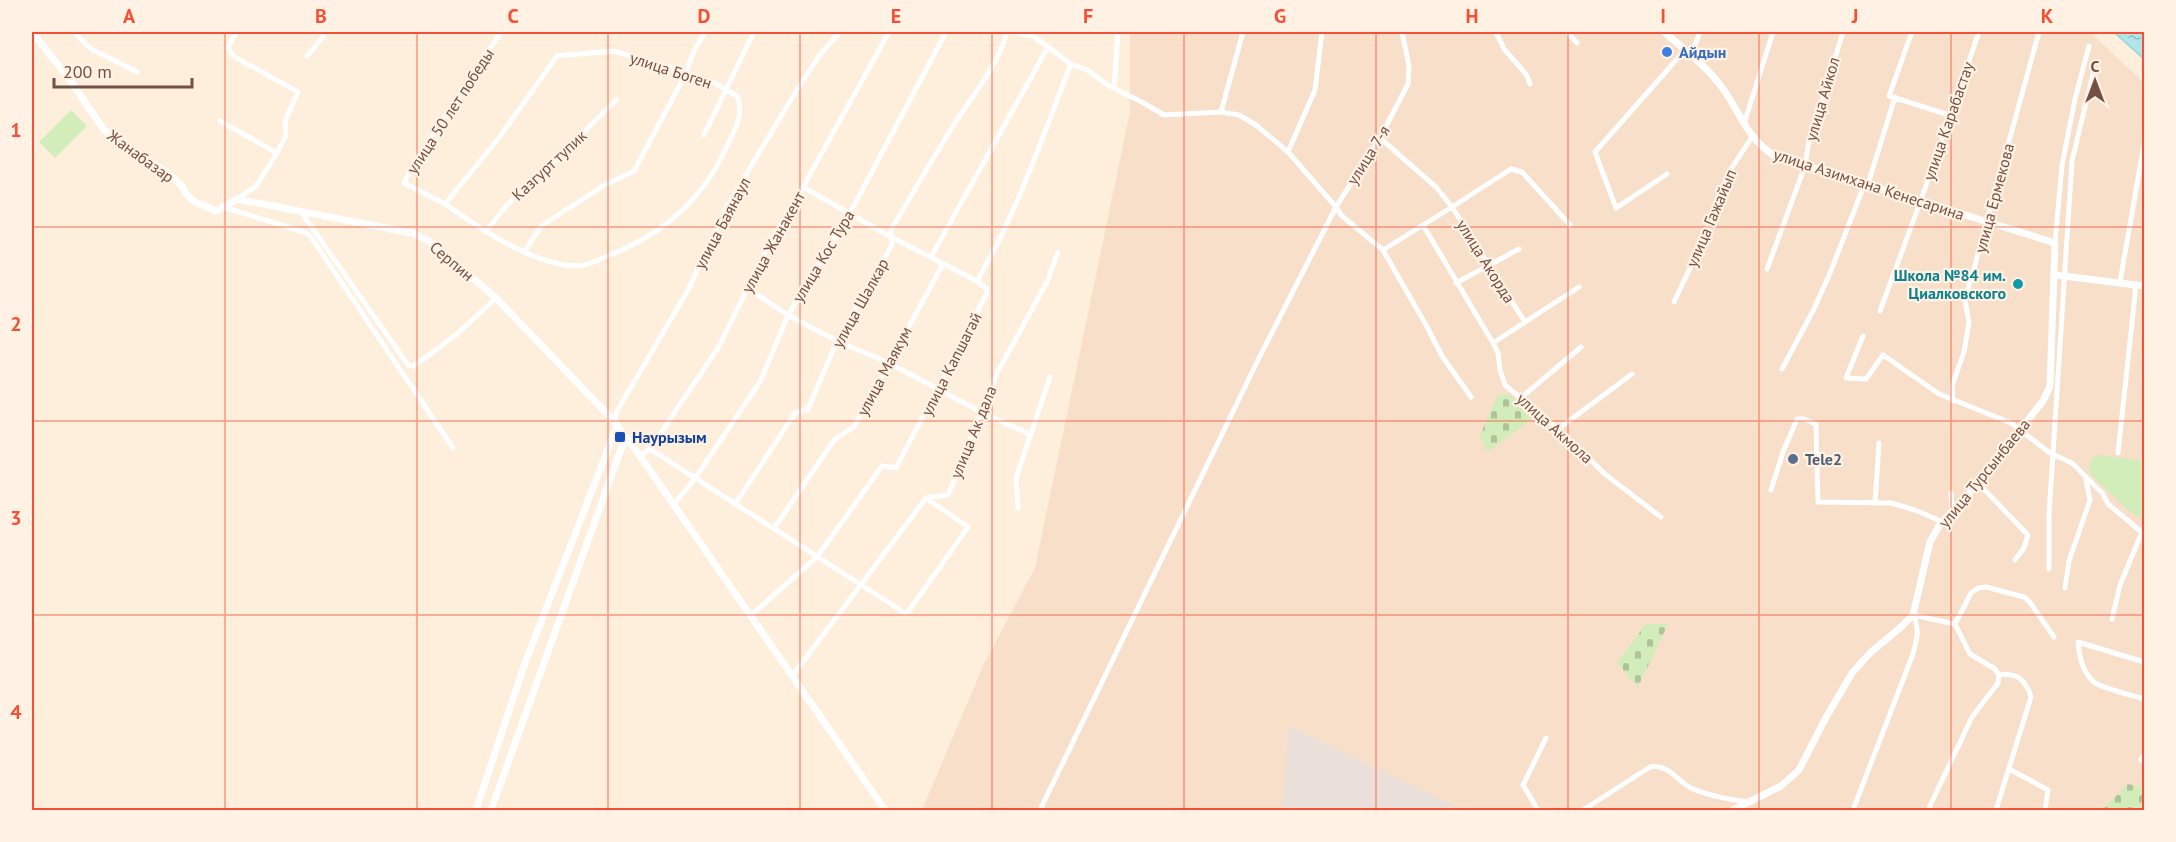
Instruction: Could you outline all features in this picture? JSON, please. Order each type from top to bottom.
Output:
[{"type":"street","name":"Жанабазар","points":[[32,32],[70,80],[104,130],[169,174],[195,202],[219,209]]},
{"type":"street","points":[[74,32],[92,49],[137,72]]},
{"type":"street","points":[[219,209],[256,186],[286,135],[285,121],[298,92],[232,56],[228,48],[236,32]]},
{"type":"street","points":[[307,56],[323,37],[323,32]]},
{"type":"street","name":"улица 50 лет победы","points":[[445,204],[404,183],[414,163],[501,32]]},
{"type":"street","points":[[525,251],[541,226],[603,186],[634,171],[705,32]]},
{"type":"street","points":[[704,135],[754,32]]},
{"type":"street","name":"улица Баянаул","points":[[616,424],[617,411],[688,290],[726,208],[819,56],[840,32]]},
{"type":"street","points":[[871,32],[889,32]]},
{"type":"street","name":"улица Жанакент","points":[[650,449],[718,348],[774,235],[889,32]]},
{"type":"street","name":"улица Кос Тура","points":[[675,503],[696,477],[761,380],[788,315],[850,213],[946,32]]},
{"type":"street","name":"улица Шалкар","points":[[736,503],[795,413],[808,409],[837,341],[892,245],[891,230],[956,122],[987,76],[1003,48],[1007,32]]},
{"type":"street","points":[[1012,32],[1033,36],[1071,64],[1087,70],[1114,88],[1164,115],[1221,112],[1243,32]]},
{"type":"street","points":[[1114,88],[1118,32]]},
{"type":"street","points":[[1288,152],[1315,90],[1322,32]]},
{"type":"street","name":"улица 7-я","points":[[1221,112],[1239,116],[1256,124],[1288,152],[1336,207],[1380,138],[1408,84],[1409,66],[1402,32]]},
{"type":"street","points":[[1496,32],[1503,49],[1526,74],[1530,84]]},
{"type":"street","points":[[1567,32],[1577,43]]},
{"type":"street","name":"улица Азимхана Кенесарина","points":[[1664,32],[1708,70],[1723,88],[1752,137],[1762,148],[1773,155],[2055,243]]},
{"type":"street","points":[[1691,55],[1700,32]]},
{"type":"street","points":[[1743,125],[1773,32]]},
{"type":"street","name":"улица Айкол","points":[[1767,269],[1805,166],[1808,146],[1842,32]]},
{"type":"street","points":[[1912,32],[1889,96],[1949,115]]},
{"type":"street","name":"улица Карабастау","points":[[1880,311],[1979,32]]},
{"type":"street","name":"улица Ермекова","points":[[1953,401],[1952,386],[1964,352],[1969,322],[1965,301],[2039,32]]},
{"type":"street","points":[[2055,243],[2062,165],[2074,99],[2089,46]]},
{"type":"street","points":[[931,257],[1048,47]]},
{"type":"street","points":[[1667,174],[1616,208],[1595,152],[1685,50]]},
{"type":"street","name":"улица Боген","points":[[613,51],[686,72],[717,84],[738,97],[742,113],[707,184],[675,218],[630,247],[579,267],[543,260],[485,232],[445,204],[498,139],[557,56],[613,51]]},
{"type":"street","points":[[803,187],[891,237],[977,281],[1011,218],[1071,64]]},
{"type":"street","name":"улица Турсынбаева","points":[[2049,569],[2049,515],[2055,455],[2072,161],[2094,70]]},
{"type":"street","points":[[1782,369],[1830,273],[1866,184],[1895,98]]},
{"type":"street","name":"Казгурт тупик","points":[[485,232],[508,204],[616,100]]},
{"type":"street","points":[[220,121],[277,153]]},
{"type":"street","name":"улица Гажайып","points":[[1674,302],[1706,234],[1731,169],[1752,137]]},
{"type":"street","points":[[1380,138],[1436,187],[1452,207],[1511,169],[1522,172],[1547,203],[1570,225]]},
{"type":"street","points":[[2120,282],[2145,144]]},
{"type":"street","name":"Серпин","points":[[237,199],[412,233],[429,241],[496,298],[616,424],[675,503],[885,810]]},
{"type":"street","points":[[1040,810],[1257,362],[1336,207],[1342,216],[1383,250],[1442,356],[1471,397]]},
{"type":"street","name":"улица Акорда","points":[[1383,250],[1452,207],[1525,322]]},
{"type":"street","points":[[219,209],[307,233],[311,237],[453,448]]},
{"type":"street","points":[[301,212],[408,365],[414,366],[457,334],[496,298]]},
{"type":"street","name":"улица Акмола","points":[[1423,225],[1493,343],[1498,353],[1505,385],[1558,429],[1606,475],[1661,517]]},
{"type":"street","name":"улица Турсынбаева","points":[[1913,615],[1930,542],[1943,522],[2043,401],[2050,386],[2055,243]]},
{"type":"street","points":[[1456,283],[1519,249]]},
{"type":"street","name":"улица Ак дала","points":[[926,498],[948,495],[997,373],[1047,282],[1058,252]]},
{"type":"street","name":"улица Маякум","points":[[774,528],[835,439],[854,427],[887,362],[943,264]]},
{"type":"street","points":[[2055,275],[2145,286]]},
{"type":"street","name":"улица Капшагай","points":[[751,615],[817,557],[882,466],[896,468],[939,390],[987,293],[987,289],[977,281]]},
{"type":"street","points":[[2118,453],[2136,285]]},
{"type":"street","points":[[1493,343],[1579,286]]},
{"type":"street","points":[[747,288],[788,315],[837,341],[887,362],[981,412],[1029,434]]},
{"type":"street","points":[[1863,336],[1846,378],[1866,379],[1883,355],[1939,394],[2011,423],[2042,448],[2072,463],[2103,494],[2108,504],[2143,533],[2120,585],[2112,619]]},
{"type":"street","points":[[1522,397],[1581,347]]},
{"type":"street","points":[[1558,429],[1632,374]]},
{"type":"street","points":[[1018,508],[1016,478],[1050,377]]},
{"type":"street","points":[[1771,490],[1797,419],[1804,419],[1816,424],[1818,502],[1891,503],[1943,522]]},
{"type":"street","points":[[476,810],[525,663],[616,424]]},
{"type":"street","points":[[491,810],[625,438]]},
{"type":"street","points":[[1875,503],[1879,443]]},
{"type":"street","points":[[640,456],[650,449],[696,477],[817,557],[861,585],[902,612],[908,612],[969,527],[926,498],[861,585],[793,675]]},
{"type":"street","points":[[2065,588],[2069,561],[2090,500],[2085,478]]},
{"type":"street","points":[[1977,483],[2028,535],[2024,548],[2015,560]]},
{"type":"street","points":[[1952,493],[1952,512]]},
{"type":"street","points":[[1955,624],[1971,593],[1978,588],[1986,588],[2024,597],[2030,601],[2054,637]]},
{"type":"street","points":[[1913,615],[1955,624]]},
{"type":"street","points":[[1732,810],[1781,786],[1792,778],[1852,673],[1870,653],[1913,615]]},
{"type":"street","points":[[1853,810],[1913,654],[1918,635],[1913,615]]},
{"type":"street","points":[[1928,810],[1972,717],[1998,683],[1999,675],[1995,669],[1970,654],[1955,624]]},
{"type":"street","points":[[2145,662],[2078,642],[2086,671],[2094,683],[2145,699]]},
{"type":"street","points":[[1996,810],[2031,697],[2022,678],[2009,673],[1999,675]]},
{"type":"street","points":[[1538,810],[1523,785],[1546,738]]},
{"type":"street","points":[[1583,810],[1650,767],[1658,765],[1691,789],[1748,802]]},
{"type":"street","points":[[2008,770],[2048,790],[2045,810]]},
{"type":"shaded area","points":[[1130,32],[2090,32],[2144,83],[2144,810],[922,810],[984,664],[1035,568],[1130,112]]},
{"type":"shaded area","points":[[1289,726],[1464,810],[1282,810]]},
{"type":"green space","points":[[71,110],[87,126],[55,158],[39,142]]},
{"type":"green space","points":[[1498,394],[1511,395],[1531,420],[1487,452],[1480,436]]},
{"type":"green space","points":[[2098,455],[2144,461],[2144,520],[2129,511],[2088,472],[2091,460]]},
{"type":"green space","points":[[1646,624],[1668,624],[1638,687],[1617,663]]},
{"type":"green space","points":[[2128,784],[2144,788],[2144,810],[2102,810]]},
{"type":"water","points":[[2114,32],[2144,32],[2144,59]]},
{"type":"place","name":"Айдын","points":[[1667,52]]},
{"type":"place","name":"Школа №84 им. Циалковского","points":[[2018,284]]},
{"type":"place","name":"Наурызым","points":[[620,437]]},
{"type":"place","name":"Tele2","points":[[1793,459]]}]
